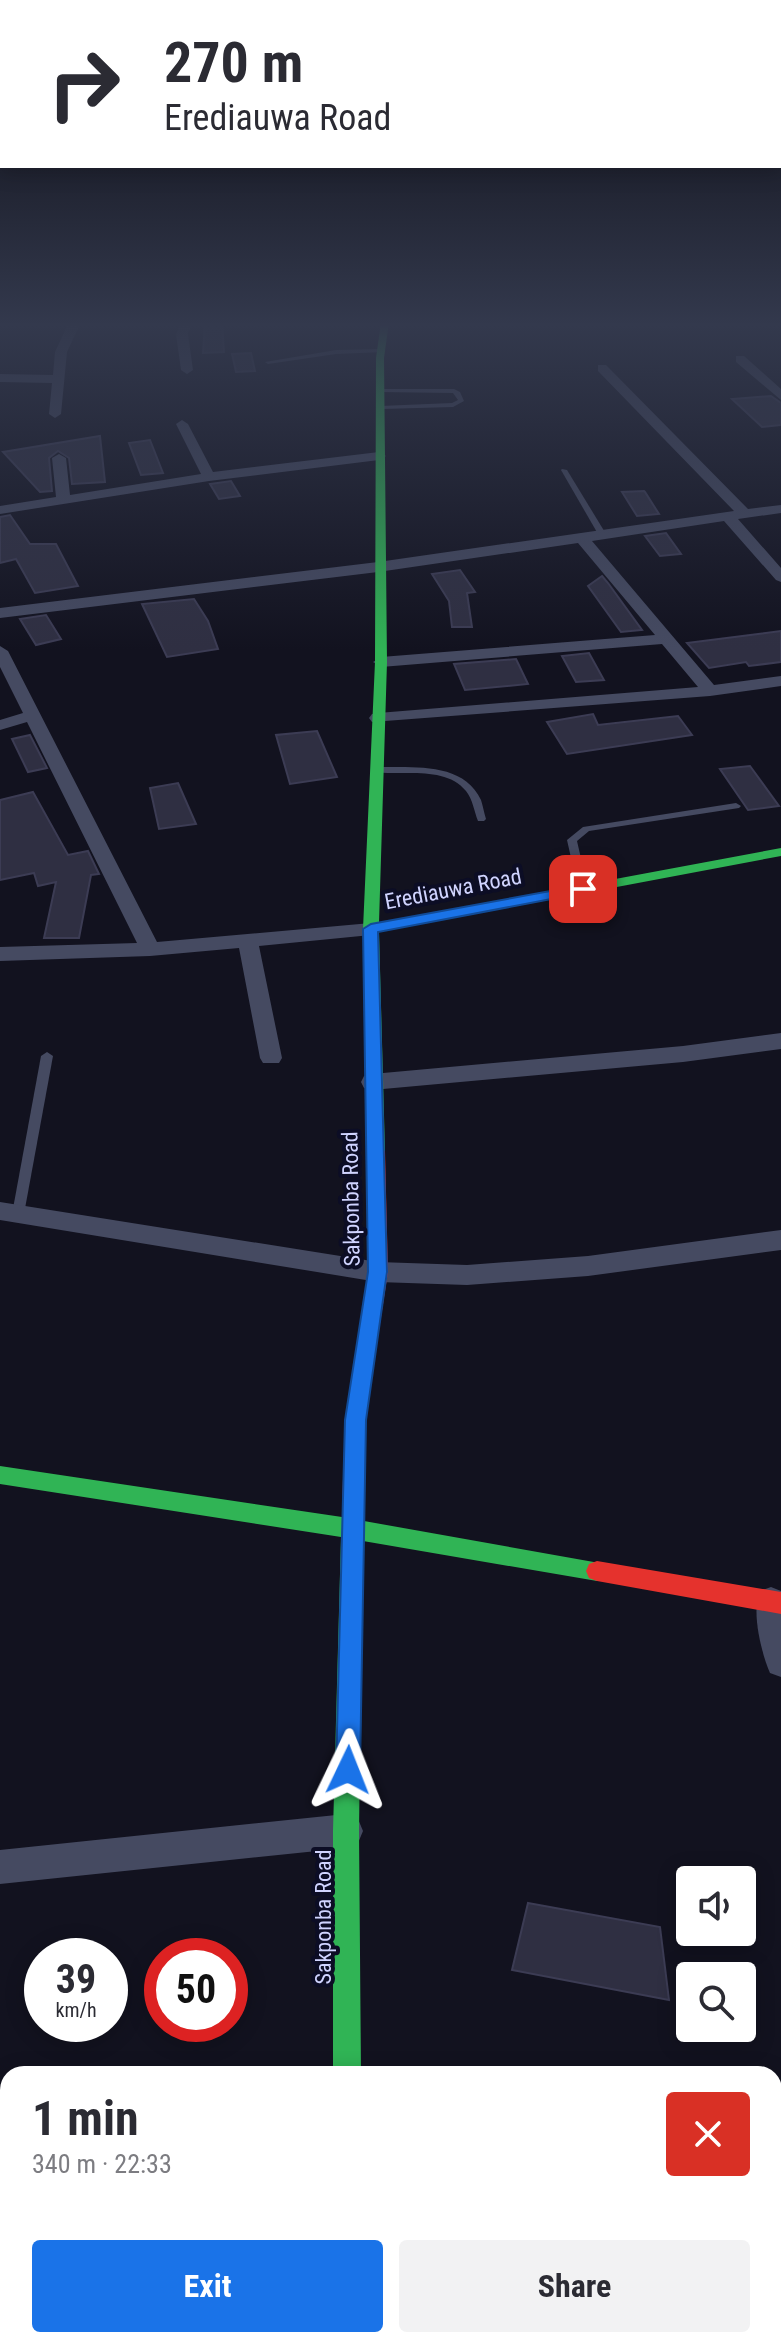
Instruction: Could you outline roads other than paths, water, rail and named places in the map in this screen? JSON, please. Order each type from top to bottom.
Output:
[{"type":"main road","name":"Sakponba Road","points":[[347,2066],[346,1831],[355,1420],[378,1272],[371,929],[381,662],[378,567],[380,432]]},
{"type":"main road","name":"Erediauwa Road","points":[[371,929],[781,852]]},
{"type":"main road","points":[[0,1475],[354,1529],[776,1602]]},
{"type":"street","points":[[186,432],[209,477]]},
{"type":"street","points":[[664,432],[745,514]]},
{"type":"street","points":[[0,510],[209,477],[379,456]]},
{"type":"street","points":[[59,458],[63,499]]},
{"type":"street","points":[[0,613],[378,567],[781,509]]},
{"type":"street","points":[[727,516],[781,577]]},
{"type":"street","points":[[581,537],[710,691]]},
{"type":"street","points":[[381,662],[667,639]]},
{"type":"street","points":[[0,651],[150,949]]},
{"type":"street","points":[[378,718],[710,691],[781,681]]},
{"type":"street","points":[[0,725],[34,715]]},
{"type":"street","points":[[0,954],[150,949],[371,929]]},
{"type":"street","points":[[248,941],[271,1058]]},
{"type":"street","points":[[372,1082],[683,1054],[781,1041]]},
{"type":"street","points":[[9,1213],[378,1272],[467,1275],[588,1266],[781,1240]]},
{"type":"street","points":[[776,1602],[781,1662]]},
{"type":"street","points":[[0,1867],[346,1831]]},
{"type":"lane","points":[[564,470],[602,534]]},
{"type":"lane","points":[[376,770],[431,772],[470,785],[478,799],[481,819]]},
{"type":"lane","points":[[583,889],[572,840],[576,834],[586,829],[736,806]]},
{"type":"lane","points":[[9,1213],[47,1056]]}]
